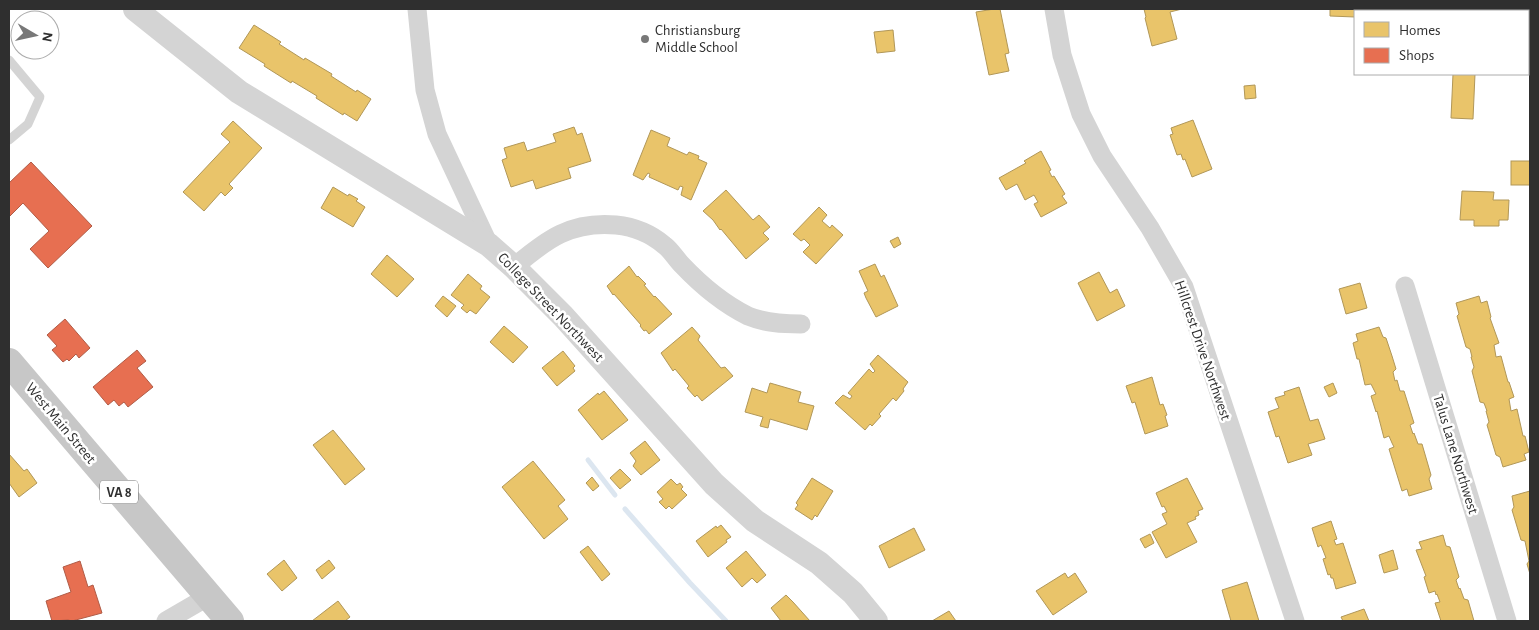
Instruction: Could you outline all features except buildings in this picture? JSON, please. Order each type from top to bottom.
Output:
[{"type":"main road","name":"West Main Street","points":[[9,362],[230,621]]},
{"type":"street","name":"College Street Northwest","points":[[135,9],[239,92],[489,245],[514,267],[568,322],[714,484],[755,521],[819,563],[853,594],[876,621]]},
{"type":"street","points":[[416,9],[425,90],[437,134],[489,245]]},
{"type":"street","name":"Hillcrest Drive Northwest","points":[[1054,9],[1062,54],[1081,114],[1102,156],[1150,228],[1184,287],[1295,621]]},
{"type":"street","points":[[514,267],[536,248],[560,234],[582,225],[624,226],[647,232],[666,246],[682,265],[705,286],[726,303],[749,316],[772,323],[800,324]]},
{"type":"street","name":"Talus Lane Northwest","points":[[1405,286],[1507,621]]},
{"type":"street","points":[[166,621],[209,596]]},
{"type":"lane","points":[[9,140],[28,124],[40,96],[10,64]]},
{"type":"waterway","points":[[588,460],[615,495]]},
{"type":"waterway","points":[[625,509],[726,621]]},
{"type":"place","name":"Christiansburg Middle School","points":[[645,39]]}]
